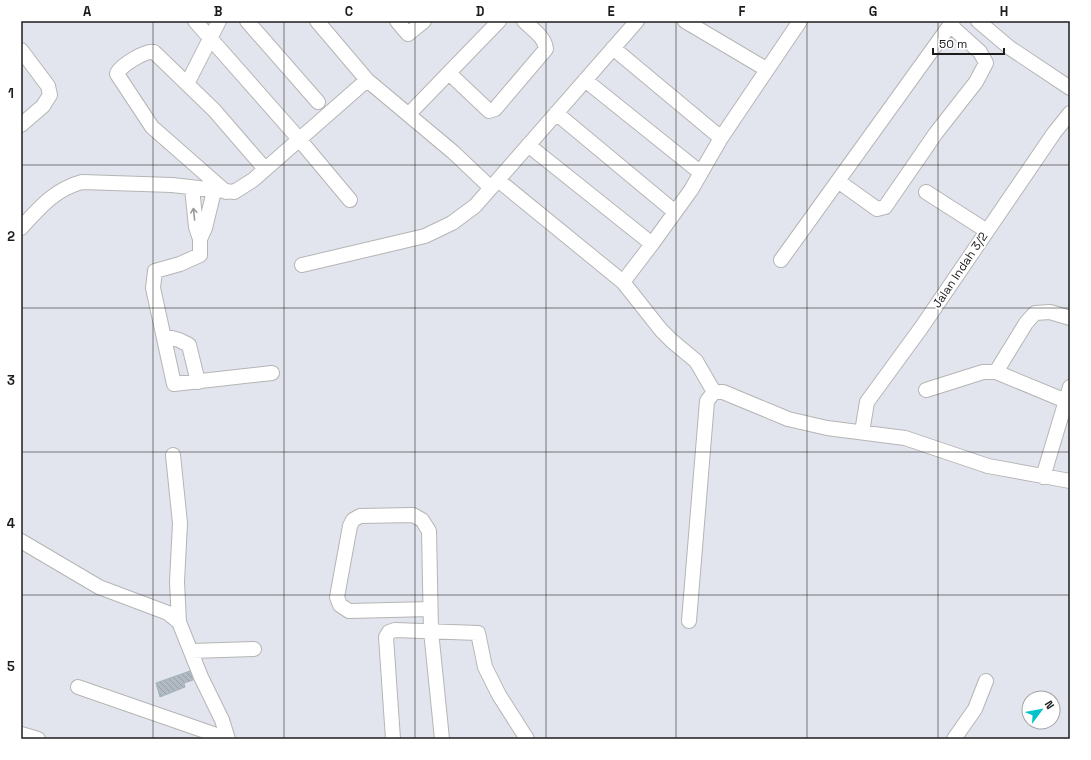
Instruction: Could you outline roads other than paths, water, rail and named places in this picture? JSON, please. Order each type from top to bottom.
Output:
[{"type":"street","points":[[195,21],[299,139],[350,200]]},
{"type":"street","points":[[187,84],[219,21]]},
{"type":"street","points":[[247,21],[318,102]]},
{"type":"street","points":[[317,21],[368,80],[494,184],[623,282],[666,336],[696,360],[714,392]]},
{"type":"street","points":[[397,21],[408,34],[424,21]]},
{"type":"street","points":[[409,114],[500,21]]},
{"type":"street","points":[[449,73],[490,111],[495,109],[546,49],[546,46],[540,36],[524,21]]},
{"type":"street","points":[[302,265],[435,232],[464,215],[528,146],[637,21]]},
{"type":"street","points":[[685,21],[766,69]]},
{"type":"street","points":[[623,282],[675,212],[766,69],[800,21]]},
{"type":"street","points":[[978,21],[1010,48],[1070,88]]},
{"type":"street","points":[[781,260],[838,181],[952,23],[980,52],[986,63],[976,82],[936,133],[885,207],[877,209],[838,181]]},
{"type":"street","points":[[613,48],[721,138]]},
{"type":"street","points":[[21,50],[48,86],[50,95],[43,106],[21,125]]},
{"type":"street","points":[[220,191],[152,127],[117,74],[117,70],[151,50],[214,110],[265,169]]},
{"type":"street","points":[[21,228],[46,201],[69,185],[82,182],[220,191],[240,190],[368,80]]},
{"type":"street","points":[[585,80],[701,173]]},
{"type":"street","points":[[556,113],[675,212]]},
{"type":"street","name":"Jalan Indah 3/2","points":[[862,432],[867,402],[1054,133],[1070,113]]},
{"type":"street","points":[[528,146],[652,244]]},
{"type":"street","points":[[192,188],[196,228],[200,239],[200,255],[180,264],[155,271],[153,288],[174,384],[272,373]]},
{"type":"street","points":[[200,239],[220,191]]},
{"type":"street","points":[[926,192],[987,231]]},
{"type":"street","points":[[996,372],[1026,323],[1036,313],[1050,312],[1070,318]]},
{"type":"street","points":[[164,336],[179,340],[189,345],[198,382]]},
{"type":"street","points":[[926,390],[983,372],[996,372],[1066,401]]},
{"type":"street","points":[[1043,477],[1070,387]]},
{"type":"street","points":[[689,622],[706,401],[714,392],[723,392],[788,418],[827,428],[905,438],[988,466],[1070,481]]},
{"type":"street","points":[[78,687],[228,739],[222,720],[179,622],[177,582],[180,523],[173,455]]},
{"type":"street","points":[[430,609],[349,611],[340,605],[336,597],[350,526],[353,520],[360,516],[413,515],[422,520],[429,531],[431,631],[442,739]]},
{"type":"street","points":[[21,541],[99,587],[168,613],[179,622]]},
{"type":"street","points":[[393,739],[386,637],[389,632],[395,630],[478,633],[485,667],[499,695],[527,739]]},
{"type":"street","points":[[191,651],[254,649]]},
{"type":"street","points":[[954,739],[975,709],[986,680]]},
{"type":"street","points":[[21,734],[38,739]]}]
